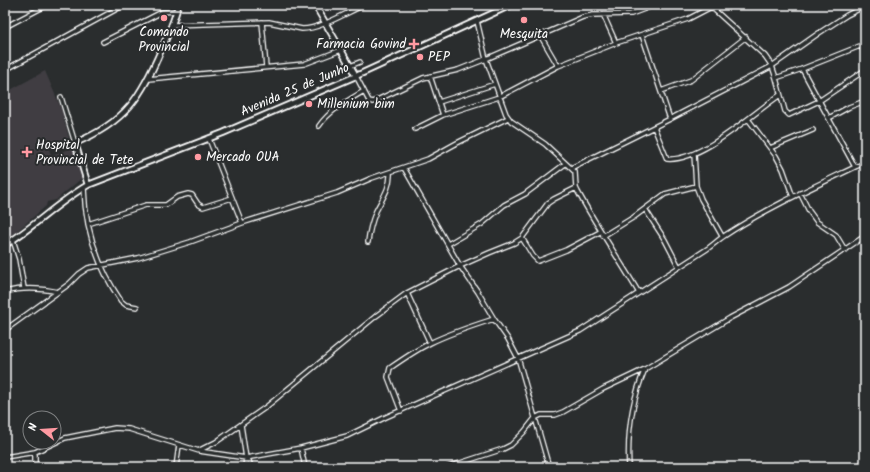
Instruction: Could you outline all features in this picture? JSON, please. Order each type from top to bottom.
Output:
[{"type":"street","points":[[5,27],[47,5]]},
{"type":"street","points":[[5,70],[124,5]]},
{"type":"street","points":[[75,143],[103,130],[120,117],[136,100],[148,79],[178,5]]},
{"type":"street","points":[[315,5],[364,91],[370,101],[373,102],[415,81],[458,70],[486,60],[583,17],[603,14],[631,14],[655,5]]},
{"type":"street","points":[[171,25],[262,22],[278,23],[307,29],[364,5]]},
{"type":"street","name":"Avenida 25 de Junho","points":[[5,245],[86,187],[209,139],[356,76],[511,5]]},
{"type":"street","points":[[415,129],[443,116],[499,97],[558,66],[616,43],[688,19],[712,6],[765,56],[772,66],[780,95],[789,115],[819,101],[865,70]]},
{"type":"street","points":[[572,168],[772,66],[819,33],[847,15],[865,6]]},
{"type":"street","points":[[103,42],[162,12],[176,11]]},
{"type":"street","points":[[603,14],[616,43]]},
{"type":"street","points":[[477,21],[486,60],[508,118],[545,144],[575,172],[576,188],[600,232],[622,263],[639,293]]},
{"type":"street","points":[[262,22],[266,67]]},
{"type":"street","points":[[540,35],[558,66]]},
{"type":"street","points":[[642,35],[670,119]]},
{"type":"street","points":[[661,91],[690,80],[746,37]]},
{"type":"street","points":[[776,78],[863,45],[865,54]]},
{"type":"street","points":[[148,79],[304,64],[341,50]]},
{"type":"street","points":[[350,66],[360,62]]},
{"type":"street","points":[[802,69],[855,167]]},
{"type":"street","points":[[430,76],[443,116]]},
{"type":"street","points":[[438,102],[494,84]]},
{"type":"street","points":[[319,126],[327,115],[364,91]]},
{"type":"street","points":[[654,127],[667,159],[694,154],[748,119],[780,95]]},
{"type":"street","points":[[61,97],[86,187],[88,224],[92,244],[100,264],[121,301],[126,305],[137,307]]},
{"type":"street","points":[[829,118],[849,107],[865,101]]},
{"type":"street","points":[[5,330],[69,284],[83,270],[100,264],[138,258],[336,193],[372,178],[390,173],[437,155],[456,143],[508,118]]},
{"type":"street","points":[[748,119],[770,148],[783,169],[793,197]]},
{"type":"street","points":[[770,148],[813,130]]},
{"type":"street","points":[[209,139],[242,223]]},
{"type":"street","points":[[694,154],[696,186],[701,199],[722,236]]},
{"type":"street","points":[[5,457],[35,452],[65,438],[116,428],[129,429],[199,451],[247,458],[301,448],[347,436],[580,331],[707,249],[722,236],[793,197],[865,163]]},
{"type":"street","points":[[448,244],[482,224],[504,205],[525,194],[565,164]]},
{"type":"street","points":[[404,168],[460,266],[508,339],[518,358],[549,467]]},
{"type":"street","points":[[368,242],[376,213],[387,192],[391,180],[390,173]]},
{"type":"street","points":[[603,236],[645,209],[665,194],[696,186]]},
{"type":"street","points":[[199,451],[216,442],[241,425],[285,392],[376,316],[407,293],[460,266],[514,243],[522,238],[548,203],[576,188]]},
{"type":"street","points":[[88,224],[146,205],[166,205],[177,197],[188,194],[192,195],[198,204],[203,207],[232,198]]},
{"type":"street","points":[[800,194],[817,222],[836,235],[845,250]]},
{"type":"street","points":[[645,209],[665,240],[679,267]]},
{"type":"street","points":[[522,238],[533,256],[538,261],[566,250],[600,232]]},
{"type":"street","points":[[448,467],[496,452],[511,445],[535,418],[541,415],[563,412],[603,389],[645,369],[730,318],[789,287],[865,236]]},
{"type":"street","points":[[12,240],[20,264],[24,288]]},
{"type":"street","points":[[5,292],[24,288],[38,288],[58,292]]},
{"type":"street","points":[[407,293],[430,343]]},
{"type":"street","points":[[401,411],[388,377],[390,368],[430,343],[468,327],[494,319]]},
{"type":"street","points":[[629,467],[628,446],[634,400],[645,369]]},
{"type":"street","points":[[241,425],[247,458],[251,467]]},
{"type":"street","points":[[176,467],[179,445]]},
{"type":"street","points":[[301,448],[305,467]]},
{"type":"street","points":[[35,452],[35,467]]},
{"type":"street","points":[[245,467],[247,458]]},
{"type":"shaded area","name":"Hospital Provincial de Tete","points":[[45,71],[64,115],[69,138],[48,146],[51,155],[73,148],[82,178],[56,200],[47,202],[46,206],[5,240],[5,93]]},
{"type":"place","name":"Comando Provincial","points":[[164,18]]},
{"type":"place","name":"Mesquita","points":[[524,20]]},
{"type":"place","name":"Farmacia Govind","points":[[414,44]]},
{"type":"place","name":"PEP","points":[[420,57]]},
{"type":"place","name":"Millenium bim","points":[[309,104]]},
{"type":"place","name":"Hospital Provincial de Tete","points":[[27,152]]},
{"type":"place","name":"Mercado OUA","points":[[198,157]]}]
